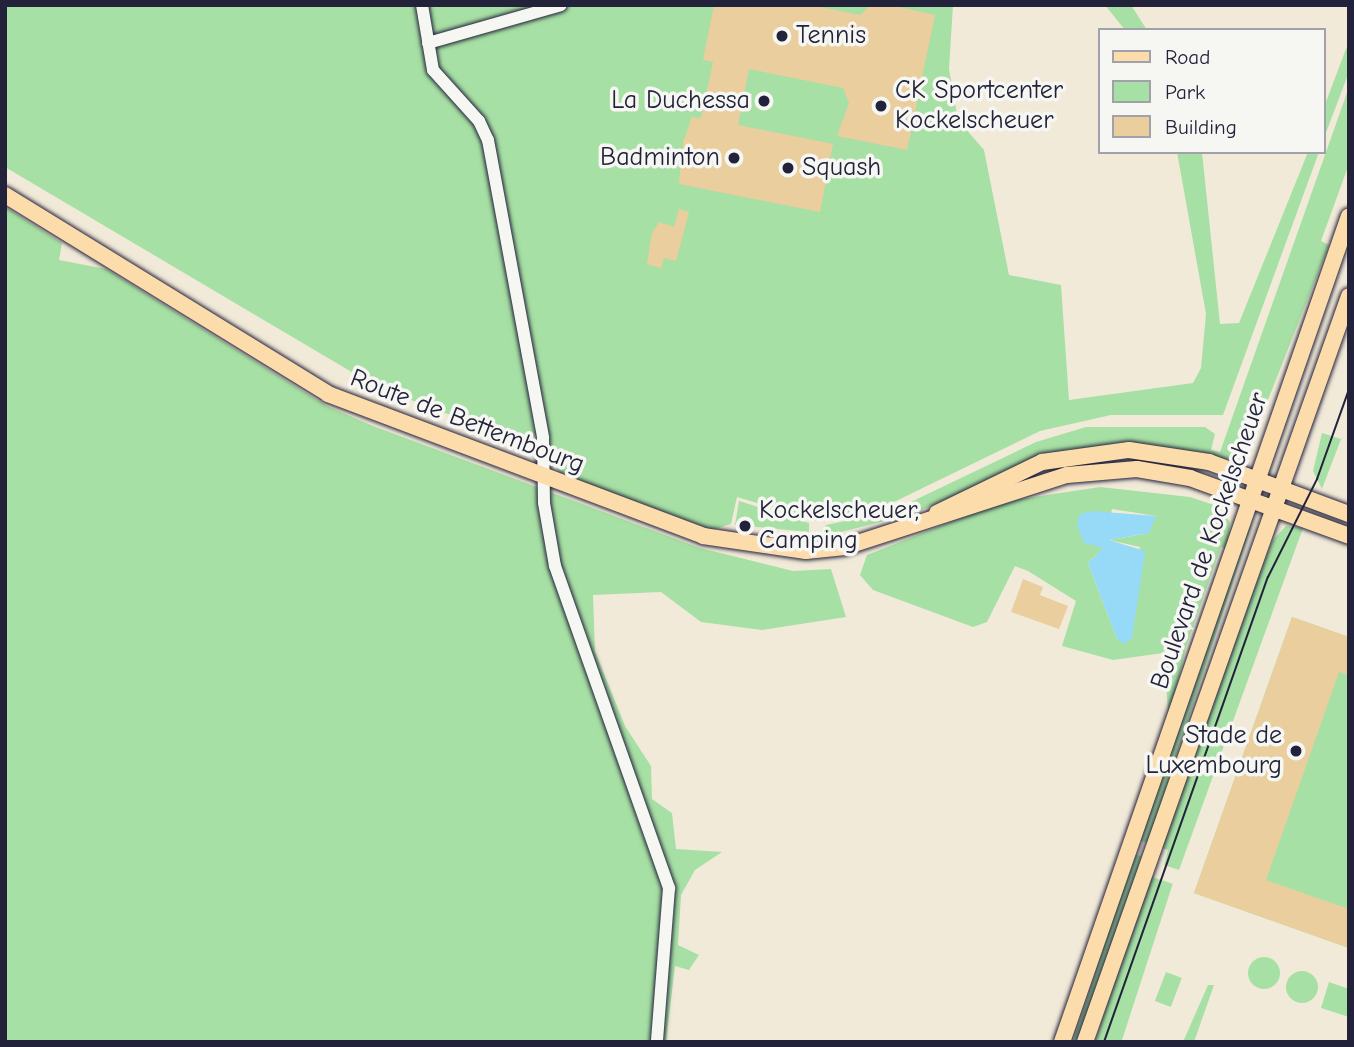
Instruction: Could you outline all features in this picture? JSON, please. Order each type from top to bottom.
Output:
[{"type":"main road","name":"Route de Bettembourg","points":[[5,195],[328,394],[547,479],[735,543],[818,551],[914,527],[1068,475],[1115,469],[1190,478],[1349,536]]},
{"type":"main road","name":"Boulevard de Kockelscheuer","points":[[1062,1042],[1349,216]]},
{"type":"main road","name":"Boulevard de Kockelscheuer","points":[[1085,1042],[1349,296]]},
{"type":"main road","name":"Route de Bettembourg","points":[[914,527],[988,484],[1073,454],[1161,452],[1258,477],[1349,514]]},
{"type":"street","points":[[422,5],[428,43],[443,86],[479,121],[488,140],[547,479],[544,503],[563,594],[659,846],[669,888],[657,1042]]},
{"type":"street","points":[[428,43],[561,5]]},
{"type":"green space","points":[[5,5],[953,5],[949,69],[958,120],[984,150],[1009,275],[1061,285],[1069,400],[1193,383],[1201,368],[1206,314],[1177,154],[1202,154],[1220,324],[1239,323],[1307,154],[1318,154],[1223,415],[1111,415],[1040,431],[896,501],[854,515],[818,515],[817,521],[737,497],[731,524],[712,530],[562,476],[537,436],[513,439],[377,387],[5,167]]},
{"type":"green space","points":[[1105,5],[1131,5],[1146,28],[1123,28]]},
{"type":"green space","points":[[1349,41],[1349,72],[1326,133],[1326,102]]},
{"type":"green space","points":[[1349,87],[1349,164],[1321,241],[1329,245],[1247,453],[1226,459],[1117,443],[1066,451],[909,515],[821,537],[826,525],[892,511],[1036,442],[1086,427],[1205,427],[1215,434],[1211,450],[1220,452]]},
{"type":"green space","points":[[5,207],[62,243],[59,260],[106,269],[327,406],[373,426],[700,548],[793,571],[831,569],[846,617],[762,630],[701,622],[661,592],[593,595],[595,651],[625,726],[651,766],[652,799],[672,813],[676,849],[722,852],[695,870],[681,895],[678,945],[699,955],[689,970],[675,966],[666,1042],[5,1042]]},
{"type":"green space","points":[[1322,433],[1341,439],[1322,489],[1313,471]]},
{"type":"green space","points":[[1100,487],[1190,497],[1217,506],[1230,522],[1227,549],[1221,547],[1186,647],[1169,719],[1163,653],[1113,660],[1062,646],[1076,601],[1028,571],[1015,566],[987,622],[973,627],[873,590],[860,575],[867,555],[1001,502]],"holes":[[[1112,509],[1156,516],[1144,534],[1109,540],[1140,547],[1117,639],[1088,563],[1103,548]]]},
{"type":"green space","points":[[739,501],[809,523],[809,532],[735,525]]},
{"type":"green space","points":[[1252,523],[1148,843],[1138,840],[1249,529]]},
{"type":"green space","points":[[1286,526],[1303,528],[1179,870],[1164,865],[1168,850],[1159,847],[1236,630],[1273,540]]},
{"type":"green space","name":"Stade de Luxembourg","points":[[1292,617],[1349,637],[1349,948],[1194,893]]},
{"type":"green space","points":[[1134,854],[1143,857],[1082,1042],[1073,1042]]},
{"type":"green space","points":[[1149,876],[1173,884],[1121,1042],[1095,1042]]},
{"type":"green space","points":[[1264,957],[1276,961],[1280,973],[1276,985],[1264,989],[1252,985],[1248,973],[1252,961]]},
{"type":"green space","points":[[1302,971],[1313,976],[1318,987],[1313,998],[1302,1003],[1291,998],[1286,987],[1291,976]]},
{"type":"green space","points":[[1166,972],[1182,978],[1171,1007],[1155,1001]]},
{"type":"green space","points":[[1329,982],[1349,989],[1349,1017],[1321,1008]]},
{"type":"green space","points":[[1208,985],[1214,985],[1194,1042],[1183,1042]]},
{"type":"water","points":[[1092,511],[1156,516],[1149,533],[1109,540],[1145,551],[1132,638],[1124,644],[1117,639],[1088,563],[1103,548],[1084,543],[1077,525],[1080,514]]},
{"type":"building","name":"CK Sportcenter Kockelscheuer","points":[[714,5],[810,5],[860,15],[871,5],[890,5],[935,15],[907,150],[837,136],[849,103],[843,88],[749,69],[738,125],[833,144],[820,212],[679,184],[683,142],[692,117],[701,118],[713,62],[703,60]]},
{"type":"building","points":[[679,209],[689,212],[676,261],[664,258],[661,268],[647,264],[652,233],[659,222],[674,227]]},
{"type":"building","points":[[1023,579],[1043,587],[1040,595],[1068,606],[1059,629],[1011,612]]},
{"type":"building","name":"Stade de Luxembourg","points":[[1292,617],[1349,637],[1349,675],[1339,672],[1266,880],[1349,909],[1349,948],[1194,893]]},
{"type":"tram line","points":[[1104,1042],[1268,577],[1317,479],[1349,389]]},
{"type":"place","name":"Tennis","points":[[782,36]]},
{"type":"place","name":"La Duchessa","points":[[764,101]]},
{"type":"place","name":"CK Sportcenter Kockelscheuer","points":[[881,106]]},
{"type":"place","name":"Badminton","points":[[734,158]]},
{"type":"place","name":"Squash","points":[[788,168]]},
{"type":"place","name":"Kockelscheuer, Camping","points":[[745,526]]},
{"type":"place","name":"Stade de Luxembourg","points":[[1296,751]]}]
